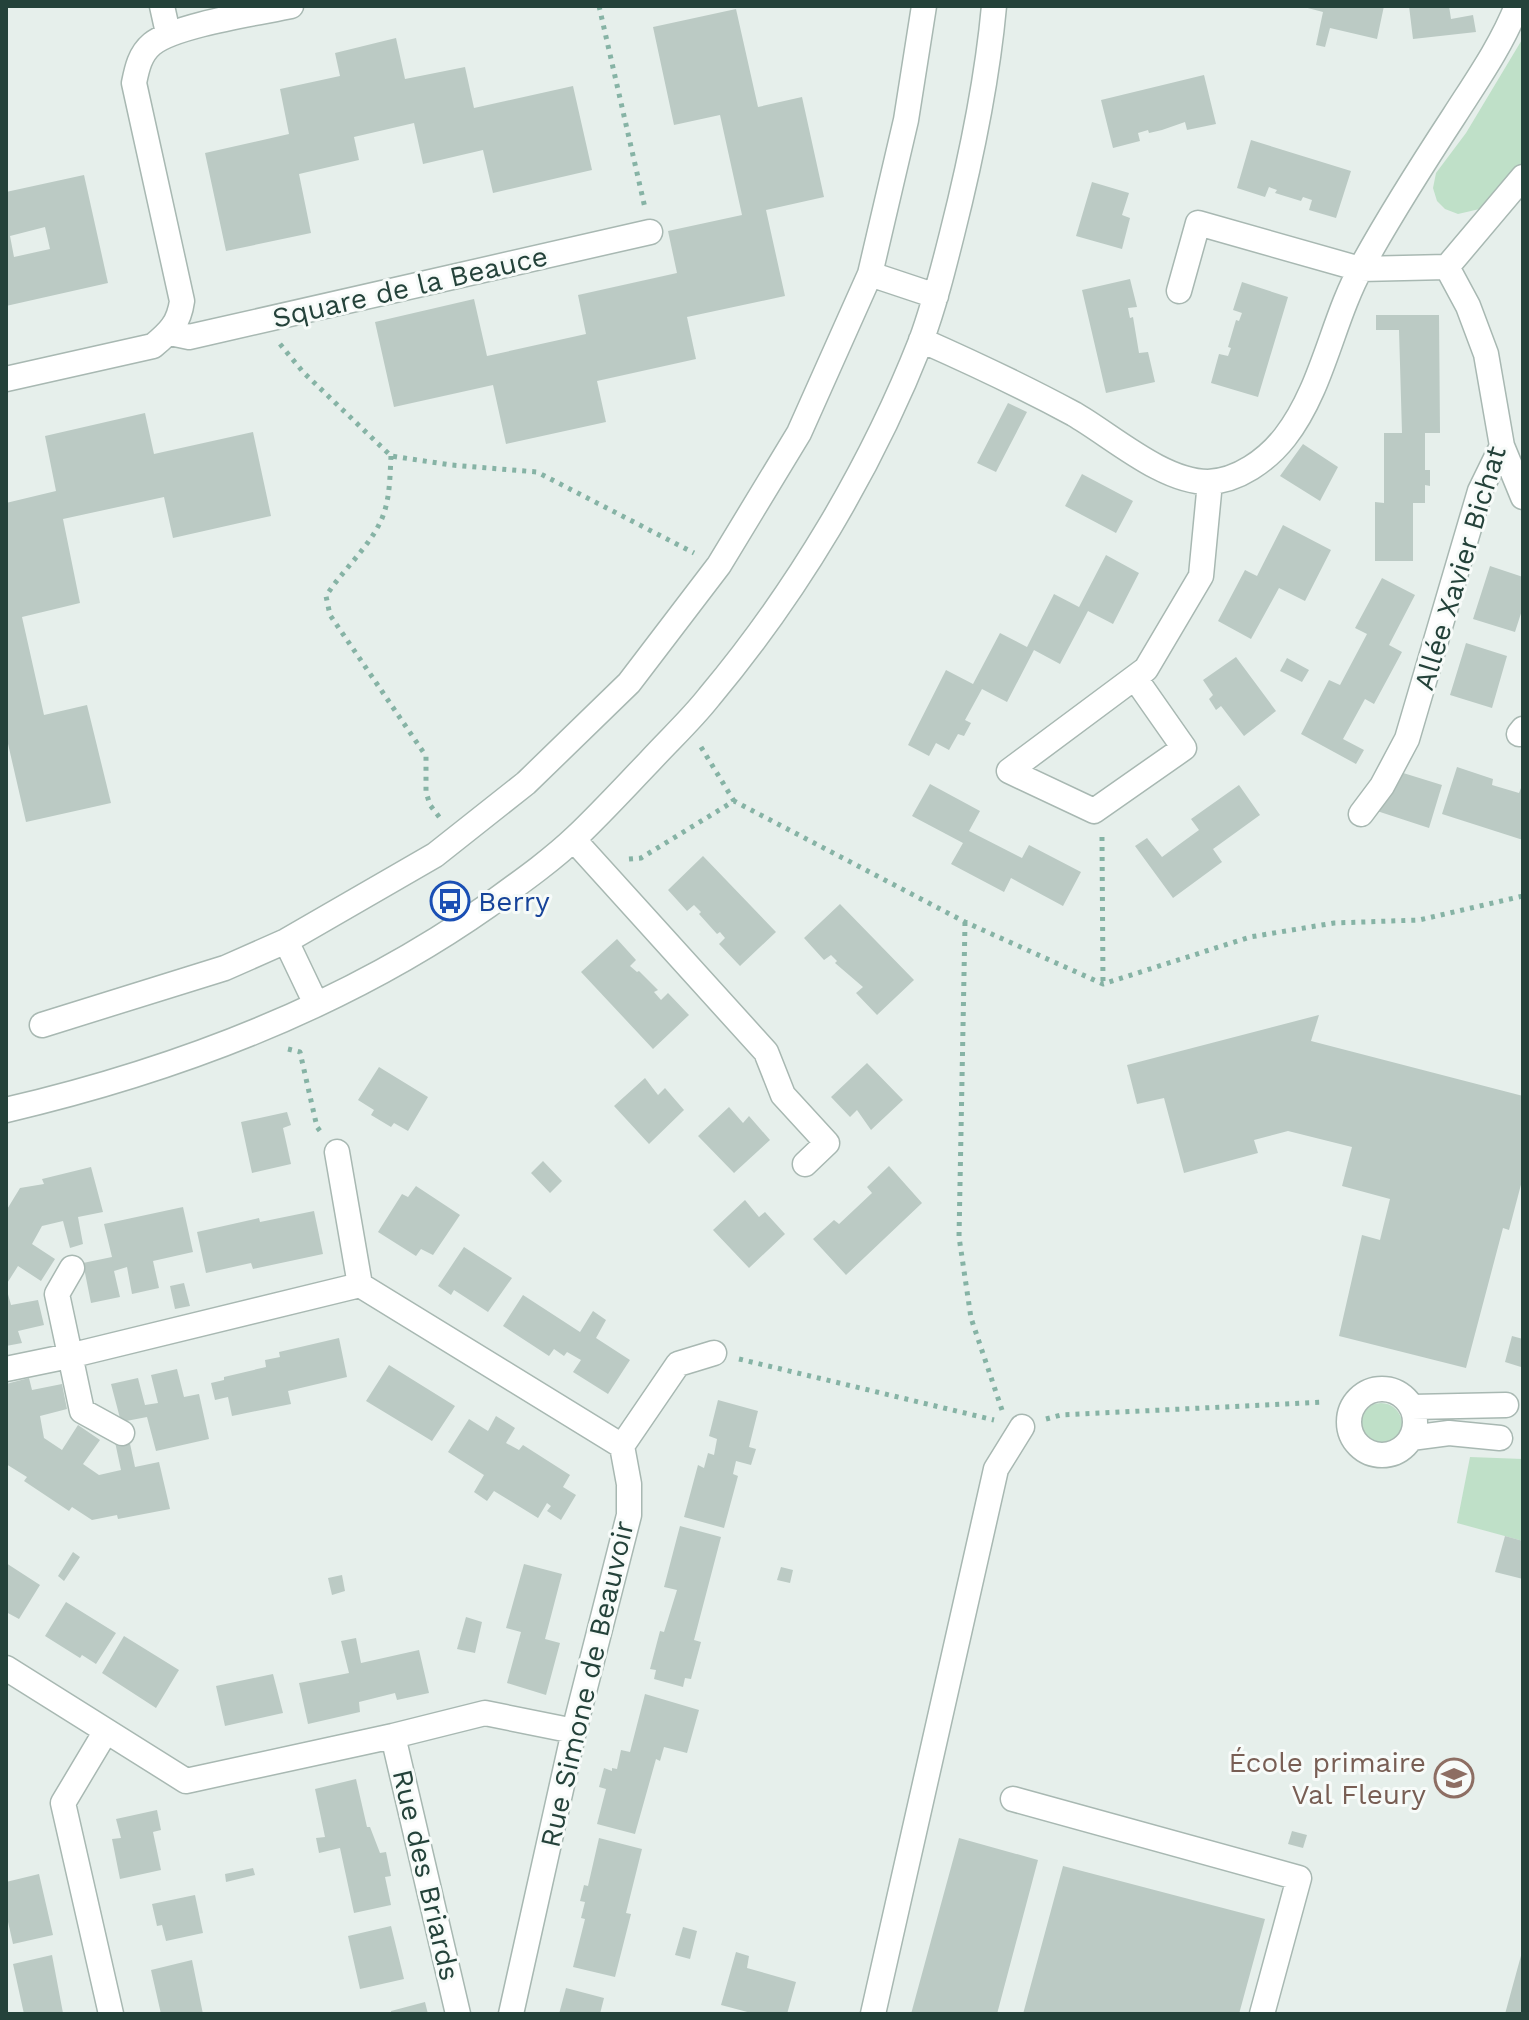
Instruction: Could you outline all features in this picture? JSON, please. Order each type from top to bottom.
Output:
[{"type":"street","points":[[162,6],[168,33]]},
{"type":"street","points":[[6,379],[153,346],[170,333],[180,318],[182,301],[134,83],[139,60],[150,45],[168,33],[291,6]]},
{"type":"street","points":[[42,1025],[225,968],[286,941],[435,855],[526,783],[629,683],[719,565],[799,433],[870,274],[906,120],[924,6]]},
{"type":"street","points":[[6,1110],[128,1078],[213,1050],[271,1027],[435,940],[488,905],[574,840],[709,698],[817,547],[857,476],[921,340],[936,296],[963,192],[984,90],[994,6]]},
{"type":"street","points":[[921,340],[1076,415],[1158,467],[1186,479],[1210,482],[1253,467],[1286,436],[1301,413],[1360,269],[1422,165],[1505,38],[1517,6]]},
{"type":"street","points":[[1179,291],[1198,223],[1360,269],[1447,267],[1523,177]]},
{"type":"street","name":"Square de la Beauce","points":[[170,333],[189,337],[650,232]]},
{"type":"street","name":"Allée Xavier Bichat","points":[[1361,814],[1382,786],[1407,739],[1480,491],[1513,444],[1486,354],[1468,306],[1447,267]]},
{"type":"street","points":[[870,274],[936,296]]},
{"type":"street","points":[[1513,444],[1523,497]]},
{"type":"street","points":[[1135,678],[1184,748],[1094,811],[1009,771],[1146,669],[1201,576],[1210,482]]},
{"type":"street","points":[[574,840],[766,1052],[783,1095],[827,1143],[805,1164]]},
{"type":"street","points":[[286,941],[316,1004]]},
{"type":"street","points":[[337,1152],[360,1285]]},
{"type":"street","points":[[72,1268],[57,1294],[82,1411],[122,1433]]},
{"type":"street","points":[[6,1369],[360,1285],[622,1446],[678,1364],[714,1353]]},
{"type":"street","points":[[1411,1438],[1415,1418],[1412,1407],[1396,1392],[1374,1390],[1356,1402],[1349,1422],[1350,1433],[1356,1442],[1373,1454],[1394,1453],[1411,1438],[1449,1433],[1500,1438]]},
{"type":"street","points":[[1412,1407],[1506,1405]]},
{"type":"street","points":[[873,2014],[996,1469],[1014,1425]]},
{"type":"street","name":"Rue Simone de Beauvoir","points":[[511,2014],[574,1731],[629,1515],[629,1484],[622,1446]]},
{"type":"street","points":[[6,1668],[186,1781],[485,1713],[574,1731]]},
{"type":"street","points":[[106,1731],[63,1803],[111,2014]]},
{"type":"street","name":"Rue des Briards","points":[[393,1736],[458,2014]]},
{"type":"street","points":[[1013,1799],[1299,1878],[1262,2014]]},
{"type":"path","points":[[599,6],[650,232]]},
{"type":"path","points":[[262,321],[303,372],[391,456],[451,465],[537,472],[719,565]]},
{"type":"path","points":[[391,456],[384,514],[368,541],[339,575],[326,596],[330,615],[426,756],[426,792],[430,805],[455,838]]},
{"type":"path","points":[[686,723],[734,801],[965,922],[1103,984],[1250,937],[1334,923],[1419,920],[1523,896]]},
{"type":"path","points":[[620,860],[641,858],[734,801]]},
{"type":"path","points":[[1094,811],[1103,843],[1103,984]]},
{"type":"path","points":[[965,922],[959,1237],[971,1318],[1014,1425]]},
{"type":"path","points":[[279,1046],[300,1052],[317,1127],[337,1152]]},
{"type":"green space","points":[[1523,38],[1523,161],[1484,208],[1458,214],[1445,209],[1437,201],[1433,188],[1436,173],[1466,133]]},
{"type":"green space","points":[[1381,1403],[1396,1409],[1402,1424],[1396,1439],[1381,1445],[1366,1439],[1360,1424],[1366,1409]]},
{"type":"green space","points":[[1470,1457],[1523,1459],[1523,1541],[1457,1523]]},
{"type":"building","points":[[1300,6],[1384,6],[1377,39],[1330,28],[1325,47],[1316,45],[1323,12]]},
{"type":"building","points":[[1409,6],[1449,6],[1451,19],[1473,15],[1476,32],[1413,39]]},
{"type":"building","points":[[736,9],[758,107],[802,97],[824,197],[766,210],[785,296],[687,317],[696,359],[597,381],[606,422],[506,444],[493,385],[394,407],[375,322],[474,299],[487,356],[586,334],[578,295],[677,273],[668,231],[742,215],[720,115],[674,125],[653,27]]},
{"type":"building","points":[[396,38],[405,79],[465,67],[474,108],[573,86],[592,170],[493,193],[483,150],[423,164],[414,123],[354,137],[359,160],[299,174],[311,233],[226,251],[205,153],[289,134],[280,89],[340,76],[335,53]]},
{"type":"building","points":[[1204,75],[1216,124],[1187,130],[1185,122],[1149,133],[1148,130],[1138,133],[1140,141],[1113,148],[1101,100]]},
{"type":"building","points":[[1251,140],[1351,171],[1336,218],[1309,210],[1312,200],[1303,197],[1301,201],[1275,193],[1277,190],[1269,187],[1265,197],[1237,188]]},
{"type":"building","points":[[84,175],[108,283],[6,306],[6,192]],"holes":[[[45,227],[50,249],[14,257],[10,236]]]},
{"type":"building","points":[[1092,182],[1129,193],[1122,215],[1130,218],[1122,249],[1076,236]]},
{"type":"building","points":[[1130,279],[1137,307],[1128,308],[1130,318],[1133,317],[1139,353],[1148,352],[1155,382],[1106,393],[1082,290]]},
{"type":"building","points":[[1242,282],[1288,297],[1258,397],[1211,383],[1219,354],[1228,356],[1236,320],[1239,321],[1242,313],[1233,310]]},
{"type":"building","points":[[1376,315],[1439,315],[1440,433],[1425,433],[1425,470],[1430,470],[1430,486],[1425,485],[1425,503],[1413,503],[1413,561],[1375,561],[1375,502],[1384,503],[1384,433],[1402,433],[1399,330],[1376,330]]},
{"type":"building","points":[[1008,403],[1027,412],[996,472],[977,463]]},
{"type":"building","points":[[145,413],[154,454],[253,432],[271,516],[173,538],[164,497],[63,519],[80,603],[22,617],[44,715],[87,705],[111,803],[26,822],[6,735],[6,503],[56,491],[45,436]]},
{"type":"building","points":[[1303,444],[1338,467],[1320,501],[1280,476]]},
{"type":"building","points":[[1082,474],[1133,501],[1116,533],[1065,506]]},
{"type":"building","points":[[1283,525],[1331,550],[1305,601],[1279,588],[1251,639],[1218,621],[1245,570],[1257,576]]},
{"type":"building","points":[[1106,555],[1139,573],[1113,624],[1088,611],[1060,664],[1034,650],[1007,702],[982,689],[965,720],[971,723],[964,736],[958,734],[949,750],[936,743],[929,756],[908,745],[946,670],[973,684],[1000,633],[1027,647],[1054,594],[1079,607]]},
{"type":"building","points":[[1490,566],[1523,577],[1523,607],[1515,632],[1473,619]]},
{"type":"building","points":[[1382,578],[1415,595],[1389,645],[1402,652],[1374,704],[1365,699],[1343,739],[1364,750],[1356,764],[1301,734],[1329,680],[1340,685],[1367,634],[1355,628]]},
{"type":"building","points":[[1466,643],[1507,656],[1492,708],[1450,695]]},
{"type":"building","points":[[1236,657],[1276,711],[1244,736],[1221,706],[1216,710],[1209,699],[1213,695],[1203,680]]},
{"type":"building","points":[[1287,658],[1309,670],[1302,682],[1280,671]]},
{"type":"building","points":[[1457,767],[1493,779],[1492,785],[1519,793],[1523,783],[1523,840],[1442,814]]},
{"type":"building","points":[[1400,772],[1442,785],[1429,828],[1377,811]]},
{"type":"building","points":[[930,784],[980,811],[969,831],[1022,858],[1029,845],[1081,872],[1063,906],[1011,878],[1004,892],[951,864],[963,843],[912,816]]},
{"type":"building","points":[[1239,785],[1260,815],[1213,849],[1222,862],[1173,898],[1135,846],[1147,838],[1162,857],[1199,830],[1191,819]]},
{"type":"building","points":[[703,856],[776,932],[740,966],[719,944],[725,938],[720,932],[717,934],[694,905],[687,911],[668,890]]},
{"type":"building","points":[[840,904],[914,980],[877,1015],[856,993],[863,987],[835,963],[837,961],[831,955],[824,960],[804,938]]},
{"type":"building","points":[[617,939],[636,960],[630,966],[658,990],[654,992],[661,1000],[668,993],[689,1015],[653,1049],[581,972]]},
{"type":"building","points":[[1319,1015],[1311,1041],[1523,1096],[1523,1177],[1509,1230],[1503,1228],[1466,1368],[1339,1336],[1362,1235],[1380,1240],[1390,1199],[1342,1186],[1352,1147],[1288,1131],[1254,1140],[1258,1153],[1184,1173],[1164,1098],[1137,1104],[1127,1065]]},
{"type":"building","points":[[867,1063],[903,1100],[871,1130],[857,1110],[850,1117],[831,1097]]},
{"type":"building","points":[[379,1067],[428,1097],[408,1131],[394,1123],[391,1127],[371,1115],[374,1110],[358,1100]]},
{"type":"building","points":[[645,1078],[658,1095],[665,1088],[684,1110],[649,1144],[614,1106]]},
{"type":"building","points":[[729,1107],[743,1123],[749,1116],[770,1140],[734,1173],[698,1136]]},
{"type":"building","points":[[287,1112],[291,1125],[283,1128],[291,1164],[252,1173],[241,1122]]},
{"type":"building","points":[[543,1161],[562,1181],[550,1193],[531,1173]]},
{"type":"building","points":[[889,1166],[922,1203],[846,1275],[813,1239],[834,1220],[839,1224],[872,1193],[867,1187]]},
{"type":"building","points":[[91,1167],[103,1212],[78,1217],[83,1244],[70,1248],[63,1221],[42,1226],[32,1244],[55,1259],[41,1281],[18,1266],[6,1285],[6,1211],[20,1188],[44,1184],[42,1179]]},
{"type":"building","points":[[416,1186],[460,1215],[433,1255],[421,1249],[416,1256],[378,1232],[402,1194],[408,1197]]},
{"type":"building","points":[[745,1200],[759,1217],[765,1212],[785,1234],[749,1268],[713,1230]]},
{"type":"building","points":[[183,1207],[193,1252],[153,1261],[159,1288],[132,1294],[127,1267],[114,1271],[120,1297],[91,1303],[83,1263],[112,1257],[104,1224]]},
{"type":"building","points":[[314,1211],[323,1254],[253,1269],[251,1263],[206,1273],[197,1232],[259,1218],[260,1222]]},
{"type":"building","points":[[464,1247],[512,1278],[488,1312],[454,1290],[451,1295],[438,1286]]},
{"type":"building","points":[[184,1283],[190,1306],[175,1309],[170,1286]]},
{"type":"building","points":[[6,1287],[11,1305],[38,1300],[44,1325],[18,1331],[22,1343],[6,1346]]},
{"type":"building","points":[[523,1295],[580,1332],[593,1311],[606,1320],[596,1338],[630,1360],[608,1394],[573,1372],[581,1360],[567,1352],[564,1356],[554,1349],[549,1356],[503,1326]]},
{"type":"building","points":[[1512,1336],[1523,1339],[1521,1367],[1505,1362]]},
{"type":"building","points":[[339,1338],[347,1377],[288,1391],[291,1404],[232,1416],[228,1397],[215,1400],[211,1383],[266,1367],[265,1360],[280,1357],[279,1352]]},
{"type":"building","points":[[389,1365],[455,1406],[432,1441],[366,1401]]},
{"type":"building","points":[[177,1369],[184,1397],[199,1394],[209,1439],[156,1451],[147,1417],[121,1422],[111,1384],[138,1378],[145,1405],[158,1403],[151,1375]]},
{"type":"building","points":[[29,1378],[32,1390],[62,1384],[67,1409],[40,1416],[44,1438],[62,1450],[78,1425],[100,1440],[83,1464],[99,1475],[121,1470],[115,1442],[129,1439],[135,1467],[159,1462],[170,1509],[118,1519],[117,1515],[92,1520],[72,1507],[69,1511],[24,1481],[27,1477],[6,1464],[6,1384]]},
{"type":"building","points":[[718,1400],[758,1411],[749,1447],[756,1449],[751,1465],[736,1461],[733,1474],[738,1476],[724,1528],[684,1517],[698,1465],[704,1468],[708,1453],[714,1455],[717,1439],[709,1436]]},
{"type":"building","points":[[496,1416],[515,1428],[506,1443],[519,1450],[523,1445],[570,1475],[563,1487],[576,1495],[561,1520],[547,1511],[551,1506],[547,1503],[538,1518],[494,1491],[487,1501],[474,1492],[484,1475],[448,1452],[469,1419],[488,1431]]},
{"type":"building","points":[[680,1526],[721,1537],[694,1640],[701,1642],[691,1679],[685,1678],[683,1687],[654,1679],[656,1670],[650,1669],[660,1631],[664,1632],[677,1590],[664,1587]]},
{"type":"building","points":[[1505,1536],[1523,1541],[1523,1579],[1495,1572]]},
{"type":"building","points":[[73,1552],[80,1557],[64,1581],[58,1576]]},
{"type":"building","points":[[6,1563],[40,1585],[19,1619],[6,1612]]},
{"type":"building","points":[[524,1564],[562,1574],[545,1639],[560,1643],[546,1695],[507,1683],[521,1632],[506,1628]]},
{"type":"building","points":[[781,1567],[793,1570],[790,1583],[777,1580]]},
{"type":"building","points":[[342,1575],[345,1591],[332,1595],[328,1578]]},
{"type":"building","points":[[66,1602],[116,1633],[96,1664],[82,1655],[80,1658],[45,1636]]},
{"type":"building","points":[[466,1617],[482,1622],[475,1653],[457,1649]]},
{"type":"building","points":[[124,1636],[179,1670],[156,1708],[102,1673]]},
{"type":"building","points":[[356,1638],[361,1663],[419,1650],[429,1693],[397,1700],[395,1693],[359,1702],[360,1712],[308,1724],[299,1683],[349,1673],[341,1641]]},
{"type":"building","points":[[273,1674],[283,1713],[225,1726],[216,1686]]},
{"type":"building","points":[[645,1694],[699,1710],[687,1753],[664,1747],[660,1761],[656,1759],[635,1834],[597,1824],[606,1789],[599,1787],[604,1768],[617,1769],[621,1750],[630,1752]]},
{"type":"building","points":[[356,1779],[367,1827],[370,1827],[380,1853],[386,1852],[391,1876],[385,1877],[391,1905],[354,1913],[340,1848],[319,1853],[316,1838],[325,1837],[315,1789]]},
{"type":"building","points":[[157,1810],[161,1830],[153,1832],[161,1870],[120,1879],[112,1839],[121,1838],[116,1819]]},
{"type":"building","points":[[1292,1831],[1307,1835],[1303,1848],[1288,1844]]},
{"type":"building","points":[[599,1838],[642,1849],[626,1913],[631,1914],[615,1977],[573,1967],[585,1919],[581,1918],[585,1902],[580,1901],[584,1885],[588,1886]]},
{"type":"building","points":[[959,1838],[1038,1860],[997,2014],[911,2014]]},
{"type":"building","points":[[1063,1866],[1265,1919],[1239,2014],[1023,2014]]},
{"type":"building","points":[[253,1868],[255,1875],[226,1882],[225,1874]]},
{"type":"building","points":[[39,1874],[53,1935],[13,1944],[6,1913],[6,1882]]},
{"type":"building","points":[[195,1895],[203,1933],[166,1941],[162,1925],[157,1926],[152,1904]]},
{"type":"building","points":[[391,1926],[404,1979],[360,1989],[348,1936]]},
{"type":"building","points":[[683,1927],[697,1931],[690,1959],[675,1955]]},
{"type":"building","points":[[736,1952],[749,1956],[747,1968],[796,1982],[787,2014],[755,2014],[721,2005]]},
{"type":"building","points":[[1522,1952],[1523,2014],[1505,2014]]},
{"type":"building","points":[[52,1955],[63,2013],[24,2014],[13,1964]]},
{"type":"building","points":[[192,1960],[203,2014],[161,2014],[151,1970]]},
{"type":"building","points":[[566,1988],[604,1998],[600,2014],[559,2014]]},
{"type":"building","points":[[425,2002],[428,2014],[391,2014],[391,2011]]},
{"type":"place","name":"Berry","points":[[450,901]]},
{"type":"place","name":"École primaire Val Fleury","points":[[1454,1778]]}]
